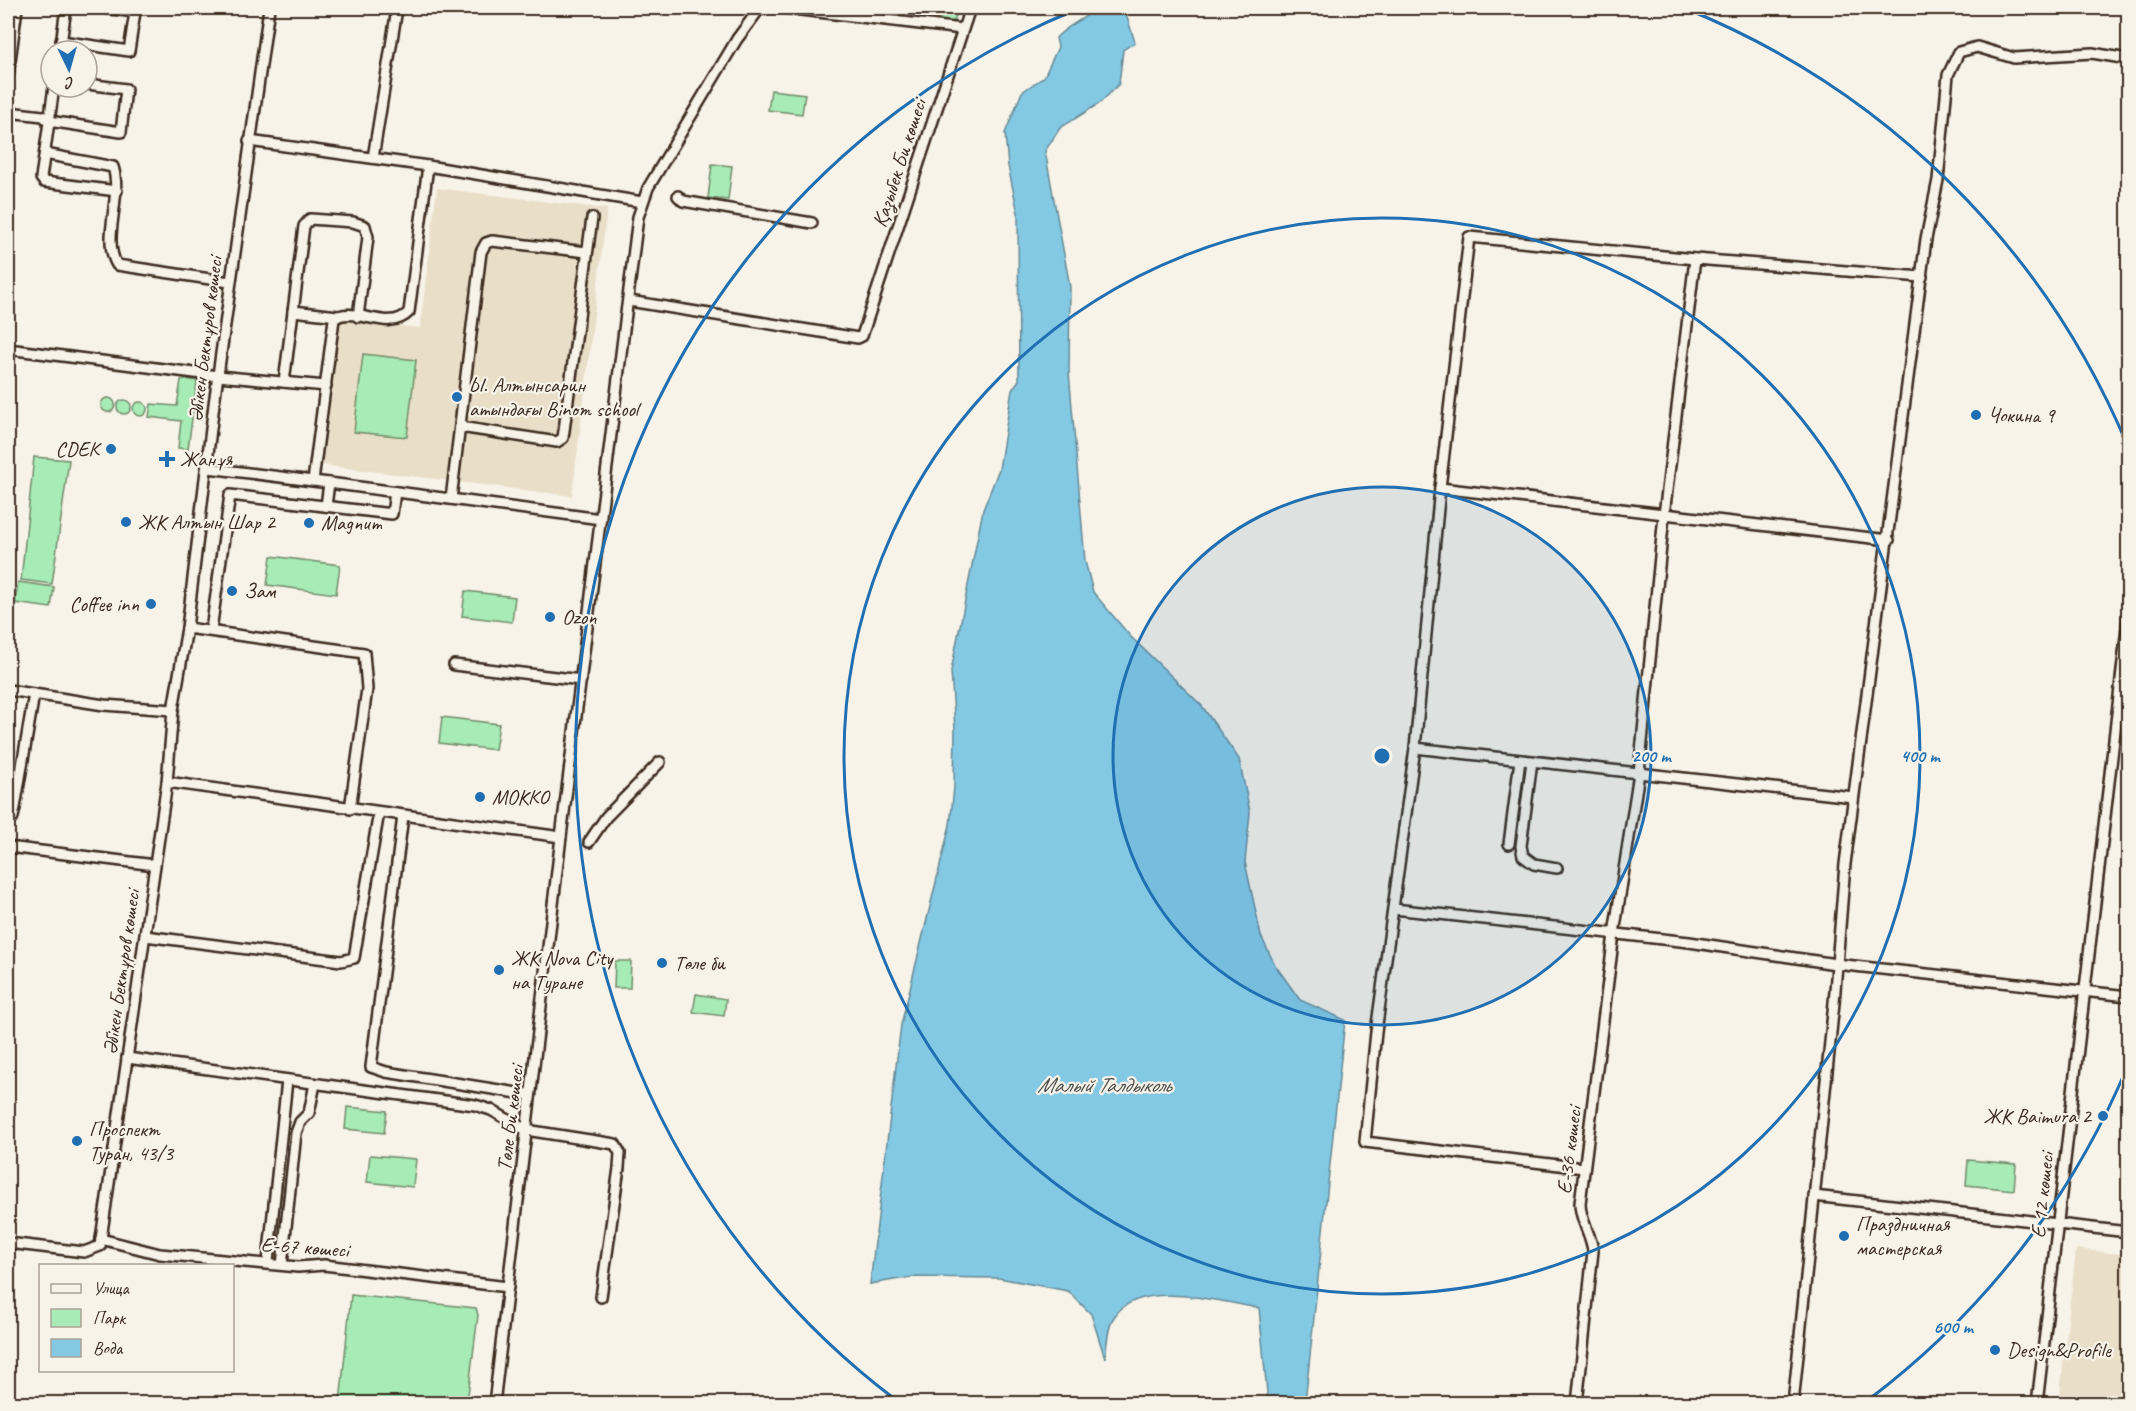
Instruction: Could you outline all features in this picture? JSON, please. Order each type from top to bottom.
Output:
[{"type":"street","points":[[8,76],[17,8]]},
{"type":"street","points":[[62,39],[66,8]]},
{"type":"street","points":[[99,49],[129,51],[135,12],[104,8]]},
{"type":"street","name":"Әбікен Бектұров көшесі","points":[[101,1239],[167,782],[173,710],[187,628],[230,282],[269,8]]},
{"type":"street","points":[[373,158],[396,15],[393,8]]},
{"type":"street","points":[[249,141],[428,166],[642,202],[737,39],[760,8]]},
{"type":"street","points":[[784,8],[962,29]]},
{"type":"street","name":"Қазыбек Би көшесі","points":[[629,301],[858,338],[864,331],[970,8]]},
{"type":"street","points":[[1793,1404],[1853,797],[1889,540],[1922,277],[1938,180],[1948,75],[1959,52],[1977,47],[2014,58],[2092,52],[2128,59]]},
{"type":"street","points":[[8,112],[43,116],[49,121],[121,132],[126,89],[99,86]]},
{"type":"street","points":[[52,99],[41,178],[44,182],[117,192]]},
{"type":"street","points":[[45,154],[112,166],[117,192],[110,254],[117,265],[230,282]]},
{"type":"street","points":[[293,311],[392,321],[403,319],[409,312],[428,166]]},
{"type":"street","points":[[678,196],[683,201],[812,223]]},
{"type":"street","name":"Төле Би көшесі","points":[[494,1404],[561,837],[642,202]]},
{"type":"street","points":[[284,382],[304,226],[310,219],[325,218],[365,226],[368,237],[358,317]]},
{"type":"street","points":[[459,427],[557,442],[563,438],[592,218]]},
{"type":"street","points":[[1584,1168],[1365,1142],[1376,1032],[1415,748],[1440,488],[1469,237],[1695,259],[1922,277]]},
{"type":"street","points":[[451,499],[481,252],[486,243],[492,241],[587,252]]},
{"type":"street","name":"Е-36 көшесі","points":[[1577,1404],[1593,1251],[1591,1237],[1580,1217],[1584,1168],[1614,933],[1639,773],[1664,515],[1695,259]]},
{"type":"street","points":[[313,481],[332,326],[338,316]]},
{"type":"street","points":[[8,349],[218,376],[326,386]]},
{"type":"street","points":[[208,468],[601,519]]},
{"type":"street","points":[[326,506],[329,483]]},
{"type":"street","points":[[1440,488],[1889,540]]},
{"type":"street","points":[[211,630],[231,495],[392,514],[395,492]]},
{"type":"street","name":"Е 12 көшесі","points":[[2037,1404],[2128,619]]},
{"type":"street","points":[[187,628],[364,653],[367,689],[350,809]]},
{"type":"street","points":[[454,665],[581,680]]},
{"type":"street","points":[[8,690],[104,705],[173,710]]},
{"type":"street","points":[[8,820],[13,817],[15,808],[34,694]]},
{"type":"street","points":[[1415,748],[1853,797]]},
{"type":"street","points":[[1509,844],[1520,760]]},
{"type":"street","points":[[1532,761],[1521,846],[1523,856],[1534,864],[1557,868]]},
{"type":"street","points":[[589,842],[606,817],[660,762]]},
{"type":"street","points":[[167,782],[561,837]]},
{"type":"street","points":[[145,936],[341,961],[354,958],[379,812]]},
{"type":"street","points":[[402,816],[371,1067],[386,1072],[530,1095]]},
{"type":"street","points":[[8,847],[155,865]]},
{"type":"street","points":[[1394,909],[1614,933],[1836,964],[2128,996]]},
{"type":"street","points":[[127,1058],[475,1105],[491,1110],[526,1130],[615,1144],[618,1148],[619,1168],[601,1297]]},
{"type":"street","points":[[268,1262],[287,1080]]},
{"type":"street","points":[[282,1264],[296,1133],[300,1122],[309,1113],[315,1084]]},
{"type":"street","points":[[1814,1196],[2128,1232]]},
{"type":"street","points":[[8,1243],[84,1252],[100,1246],[101,1239]]},
{"type":"street","name":"Е-67 көшесі","points":[[101,1239],[160,1254],[380,1270],[508,1287]]},
{"type":"shaded area","name":"Ы. Алтынсарин атындағы Binom school","points":[[437,188],[607,209],[572,496],[322,465],[340,319],[420,328]]},
{"type":"shaded area","points":[[2076,1249],[2128,1255],[2128,1403],[2059,1403]]},
{"type":"green space","points":[[945,8],[959,8],[953,23],[939,21]]},
{"type":"green space","points":[[771,90],[805,94],[802,114],[768,110]]},
{"type":"green space","points":[[712,164],[732,166],[728,200],[708,198]]},
{"type":"green space","points":[[363,354],[416,360],[407,437],[354,432]]},
{"type":"green space","points":[[181,380],[197,381],[188,449],[178,448],[181,421],[149,417],[151,404],[177,406]]},
{"type":"green space","points":[[105,398],[111,398],[115,405],[111,412],[105,412],[101,408],[101,402]]},
{"type":"green space","points":[[124,400],[129,402],[131,407],[129,412],[124,414],[119,412],[117,407],[119,402]]},
{"type":"green space","points":[[140,402],[145,404],[147,409],[145,414],[140,416],[135,414],[133,409],[135,404]]},
{"type":"green space","points":[[34,457],[69,460],[52,584],[21,580]]},
{"type":"green space","points":[[271,556],[340,565],[336,594],[267,585]]},
{"type":"green space","points":[[18,582],[54,587],[51,608],[15,603]]},
{"type":"green space","points":[[465,591],[515,597],[512,622],[462,616]]},
{"type":"green space","points":[[442,717],[499,724],[495,750],[439,743]]},
{"type":"green space","points":[[615,961],[631,961],[630,988],[614,988]]},
{"type":"green space","points":[[696,994],[726,999],[724,1016],[693,1012]]},
{"type":"green space","points":[[347,1107],[387,1111],[384,1133],[345,1129]]},
{"type":"green space","points":[[370,1155],[416,1159],[413,1187],[367,1182]]},
{"type":"green space","points":[[1968,1160],[2016,1164],[2014,1190],[1966,1185]]},
{"type":"green space","points":[[351,1295],[476,1308],[478,1315],[467,1403],[340,1403]]},
{"type":"water","name":"Малый Талдыколь","points":[[1096,8],[1124,8],[1135,42],[1123,50],[1119,84],[1100,103],[1060,128],[1045,151],[1070,287],[1069,372],[1085,561],[1093,592],[1130,636],[1202,706],[1239,759],[1250,812],[1245,862],[1261,936],[1275,965],[1300,1000],[1345,1020],[1305,1403],[1268,1403],[1259,1308],[1182,1296],[1161,1295],[1142,1298],[1126,1305],[1114,1317],[1109,1331],[1105,1358],[1091,1314],[1068,1291],[999,1278],[912,1277],[870,1284],[901,1025],[950,825],[954,787],[955,729],[951,671],[983,510],[999,469],[1012,390],[1019,380],[1018,213],[1008,166],[1005,133],[1022,92],[1044,77],[1058,47],[1056,38]]},
{"type":"place","name":"Ы. Алтынсарин атындағы Binom school","points":[[457,397]]},
{"type":"place","name":"Чокина 9","points":[[1976,415]]},
{"type":"place","name":"CDEK","points":[[111,449]]},
{"type":"place","name":"Жанұя","points":[[167,459]]},
{"type":"place","name":"ЖК Алтын Шар 2","points":[[126,522]]},
{"type":"place","name":"Magnum","points":[[309,523]]},
{"type":"place","name":"Зам","points":[[232,591]]},
{"type":"place","name":"Coffee inn","points":[[151,604]]},
{"type":"place","name":"Ozon","points":[[550,617]]},
{"type":"place","name":"МОККО","points":[[480,797]]},
{"type":"place","name":"Төле би","points":[[662,963]]},
{"type":"place","name":"ЖК Nova City на Туране","points":[[499,970]]},
{"type":"place","name":"ЖК Baimura 2","points":[[2103,1116]]},
{"type":"place","name":"Проспект Туран, 43/3","points":[[77,1141]]},
{"type":"place","name":"Праздничная мастерская","points":[[1844,1236]]},
{"type":"place","name":"Design&Profile","points":[[1995,1350]]}]
